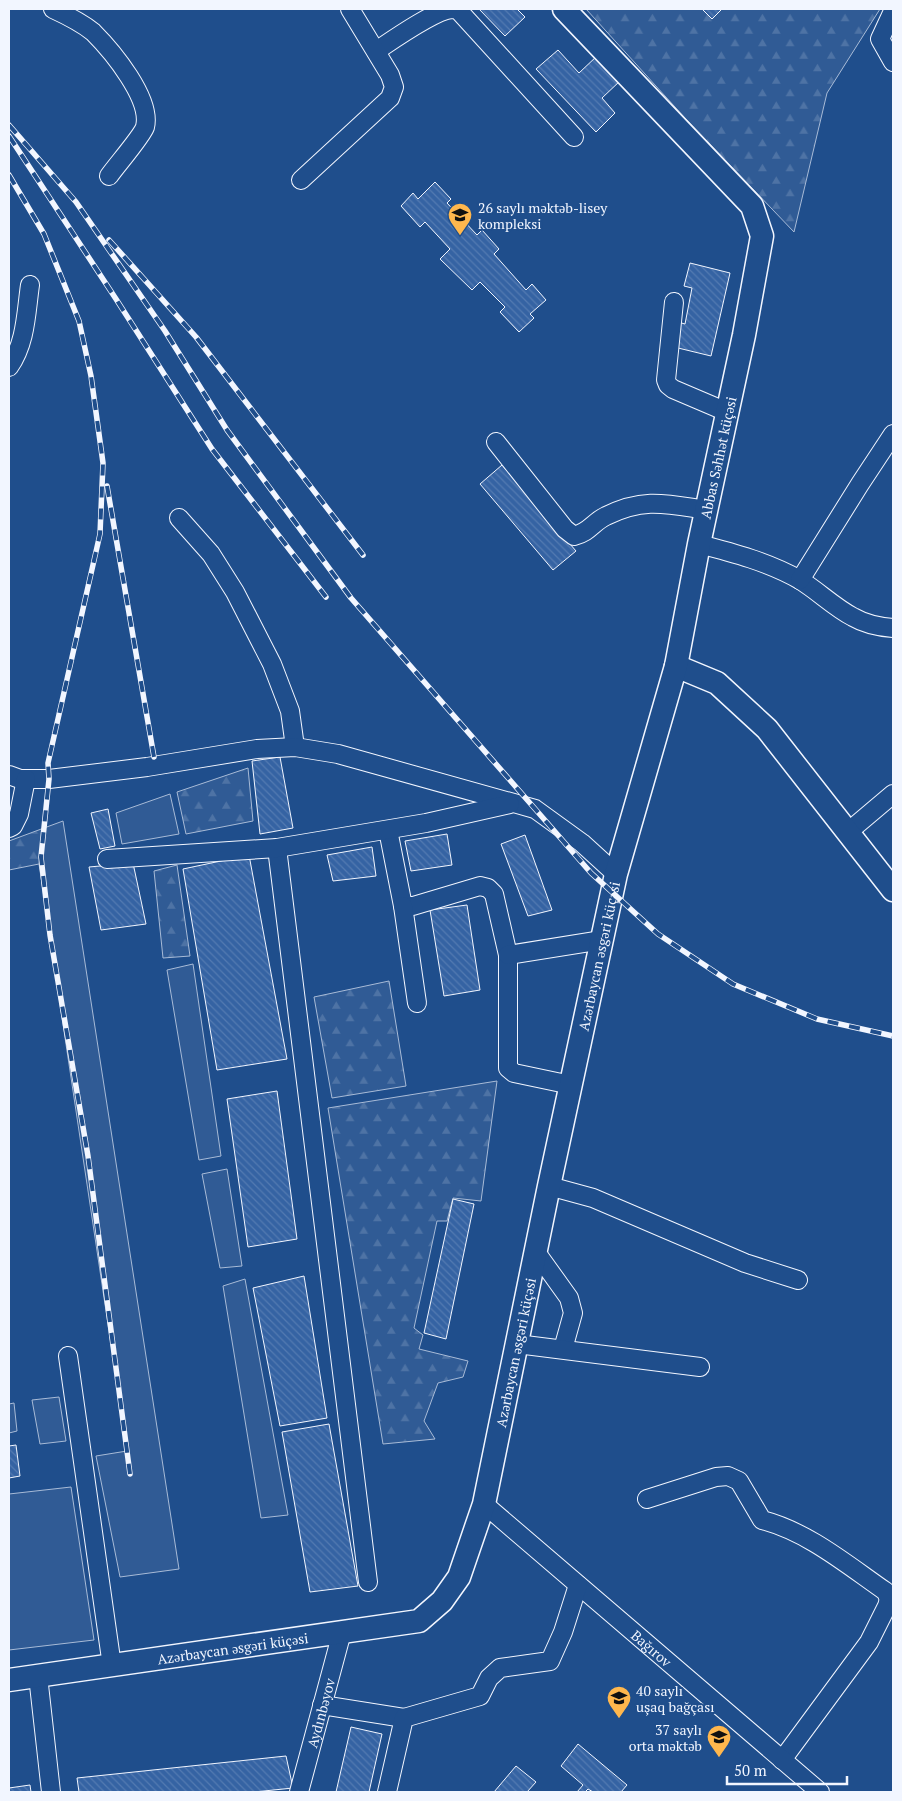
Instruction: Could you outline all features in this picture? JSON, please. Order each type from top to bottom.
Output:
[{"type":"main road","name":"Abbas Səhhət küçəsi","points":[[564,9],[752,206],[762,236],[744,334],[699,544],[676,666]]},
{"type":"main road","points":[[676,666],[717,683],[767,729],[893,890]]},
{"type":"main road","name":"Azərbaycan əsgəri küçəsi","points":[[9,1680],[419,1621],[442,1601],[459,1577],[484,1504],[549,1186],[616,874],[676,666]]},
{"type":"street","points":[[53,9],[92,31],[131,79],[147,116],[144,129],[109,176]]},
{"type":"street","points":[[301,180],[390,98],[394,87],[390,75],[376,50],[350,9]]},
{"type":"street","points":[[376,50],[416,25],[439,14],[452,9],[459,11],[574,138]]},
{"type":"street","points":[[893,10],[880,39],[893,62]]},
{"type":"street","points":[[9,366],[17,354],[23,335],[30,285]]},
{"type":"street","points":[[674,302],[666,380],[668,385],[673,389],[727,412]]},
{"type":"street","points":[[800,580],[893,434]]},
{"type":"street","points":[[496,442],[566,529],[574,536],[584,533],[602,518],[623,507],[661,503],[706,510]]},
{"type":"street","points":[[179,518],[211,554],[236,592],[272,664],[290,711],[295,747]]},
{"type":"street","points":[[699,544],[744,556],[800,580],[854,618],[877,626],[893,628]]},
{"type":"street","points":[[9,775],[20,779],[49,780],[147,767],[257,749],[295,747],[338,754],[535,809],[582,843],[616,874]]},
{"type":"street","points":[[9,828],[13,826],[19,814],[26,779]]},
{"type":"street","points":[[848,832],[893,794]]},
{"type":"street","points":[[107,859],[277,848],[426,823],[513,803]]},
{"type":"street","points":[[388,830],[403,906],[417,1003]]},
{"type":"street","points":[[277,848],[368,1582]]},
{"type":"street","points":[[403,906],[413,906],[480,886],[488,888],[494,894],[508,955],[508,1068],[514,1073],[571,1085]]},
{"type":"street","points":[[508,955],[602,940]]},
{"type":"street","points":[[549,1186],[593,1198],[745,1262],[798,1280]]},
{"type":"street","points":[[536,1252],[569,1298],[571,1305],[573,1313],[562,1350]]},
{"type":"street","points":[[517,1344],[700,1367]]},
{"type":"street","points":[[68,1356],[112,1666]]},
{"type":"street","points":[[647,1499],[716,1477],[728,1476],[739,1482],[762,1520],[780,1524],[800,1534],[885,1591],[888,1596],[887,1606],[869,1642],[782,1760]]},
{"type":"street","name":"Bağırov","points":[[484,1504],[820,1792]]},
{"type":"street","points":[[322,1705],[404,1718],[480,1696],[489,1678],[500,1668],[550,1661],[563,1632],[578,1585]]},
{"type":"street","name":"Aydınbəyov","points":[[299,1792],[342,1632]]},
{"type":"street","points":[[38,1676],[50,1792]]},
{"type":"street","points":[[387,1792],[404,1718]]},
{"type":"shaded area","points":[[170,794],[179,834],[122,844],[116,813]]},
{"type":"shaded area","points":[[63,821],[179,1569],[120,1577],[96,1456],[127,1451],[39,864],[44,828]]},
{"type":"shaded area","points":[[193,964],[221,1156],[199,1160],[167,970]]},
{"type":"shaded area","points":[[227,1169],[242,1266],[220,1268],[202,1174]]},
{"type":"shaded area","points":[[245,1279],[288,1515],[261,1518],[223,1286]]},
{"type":"shaded area","points":[[59,1397],[66,1441],[40,1444],[32,1400]]},
{"type":"shaded area","points":[[14,1403],[17,1431],[9,1433],[9,1404]]},
{"type":"shaded area","points":[[71,1487],[94,1640],[9,1650],[9,1494]]},
{"type":"green space","points":[[586,9],[880,9],[827,93],[794,232],[685,118]]},
{"type":"green space","points":[[248,768],[253,821],[186,834],[177,792]]},
{"type":"green space","points":[[44,828],[39,864],[9,870],[9,841]]},
{"type":"green space","points":[[177,865],[190,956],[163,958],[154,871]]},
{"type":"green space","points":[[389,981],[406,1086],[332,1098],[314,997]]},
{"type":"green space","points":[[497,1081],[481,1201],[453,1198],[447,1221],[437,1221],[414,1328],[423,1335],[419,1349],[468,1361],[463,1377],[438,1383],[424,1421],[435,1439],[383,1444],[328,1108]]},
{"type":"building","points":[[479,9],[517,9],[525,17],[505,36]]},
{"type":"building","points":[[702,9],[722,9],[712,19]]},
{"type":"building","points":[[558,50],[579,73],[598,55],[621,80],[602,98],[615,113],[596,132],[536,69]]},
{"type":"building","points":[[435,182],[451,199],[447,203],[477,235],[482,230],[499,249],[494,254],[526,290],[532,284],[546,300],[530,314],[534,318],[519,332],[500,312],[505,307],[480,282],[472,290],[440,259],[450,249],[425,222],[420,227],[401,206],[413,193],[418,199]]},
{"type":"building","points":[[690,263],[730,273],[711,356],[674,347],[678,322],[685,324],[692,288],[684,286]]},
{"type":"building","points":[[502,465],[576,551],[553,570],[480,484]]},
{"type":"building","points":[[280,757],[293,828],[260,834],[252,761]]},
{"type":"building","points":[[108,809],[115,846],[100,849],[91,813]]},
{"type":"building","points":[[447,834],[452,865],[411,871],[405,841]]},
{"type":"building","points":[[525,835],[552,910],[528,916],[501,844]]},
{"type":"building","points":[[372,847],[376,876],[333,881],[327,855]]},
{"type":"building","points":[[249,855],[287,1059],[217,1070],[183,869]]},
{"type":"building","points":[[133,863],[146,924],[101,930],[89,867]]},
{"type":"building","points":[[467,905],[480,990],[444,996],[430,910]]},
{"type":"building","points":[[277,1091],[297,1239],[248,1247],[227,1099]]},
{"type":"building","points":[[453,1199],[474,1204],[446,1339],[424,1333]]},
{"type":"building","points":[[304,1276],[327,1418],[280,1426],[253,1288]]},
{"type":"building","points":[[329,1424],[358,1586],[310,1592],[282,1432]]},
{"type":"building","points":[[16,1445],[20,1476],[9,1478],[9,1446]]},
{"type":"building","points":[[351,1727],[382,1734],[369,1792],[336,1792]]},
{"type":"building","points":[[578,1744],[627,1785],[621,1792],[593,1792],[588,1789],[585,1792],[577,1792],[583,1785],[561,1766]]},
{"type":"building","points":[[286,1756],[293,1788],[254,1792],[79,1792],[77,1778]]},
{"type":"building","points":[[516,1766],[536,1782],[527,1792],[494,1792]]},
{"type":"building","points":[[30,1785],[31,1792],[9,1792],[9,1788]]},
{"type":"railway","points":[[9,125],[76,202],[165,331],[227,430],[351,598],[591,873],[658,934],[733,984],[817,1019],[893,1036]]},
{"type":"railway","points":[[9,136],[212,449],[326,597]]},
{"type":"railway","points":[[9,175],[44,234],[79,321],[91,376],[103,463],[100,534],[48,763],[49,779],[41,857],[50,935],[88,1156],[130,1474]]},
{"type":"railway","points":[[109,240],[196,337],[363,555]]},
{"type":"railway","points":[[107,486],[154,757]]},
{"type":"place","name":"26 saylı məktəb-lisey kompleksi","points":[[460,236]]},
{"type":"place","name":"40 saylı uşaq bağçası","points":[[619,1719]]},
{"type":"place","name":"37 saylı orta məktəb","points":[[719,1758]]}]
